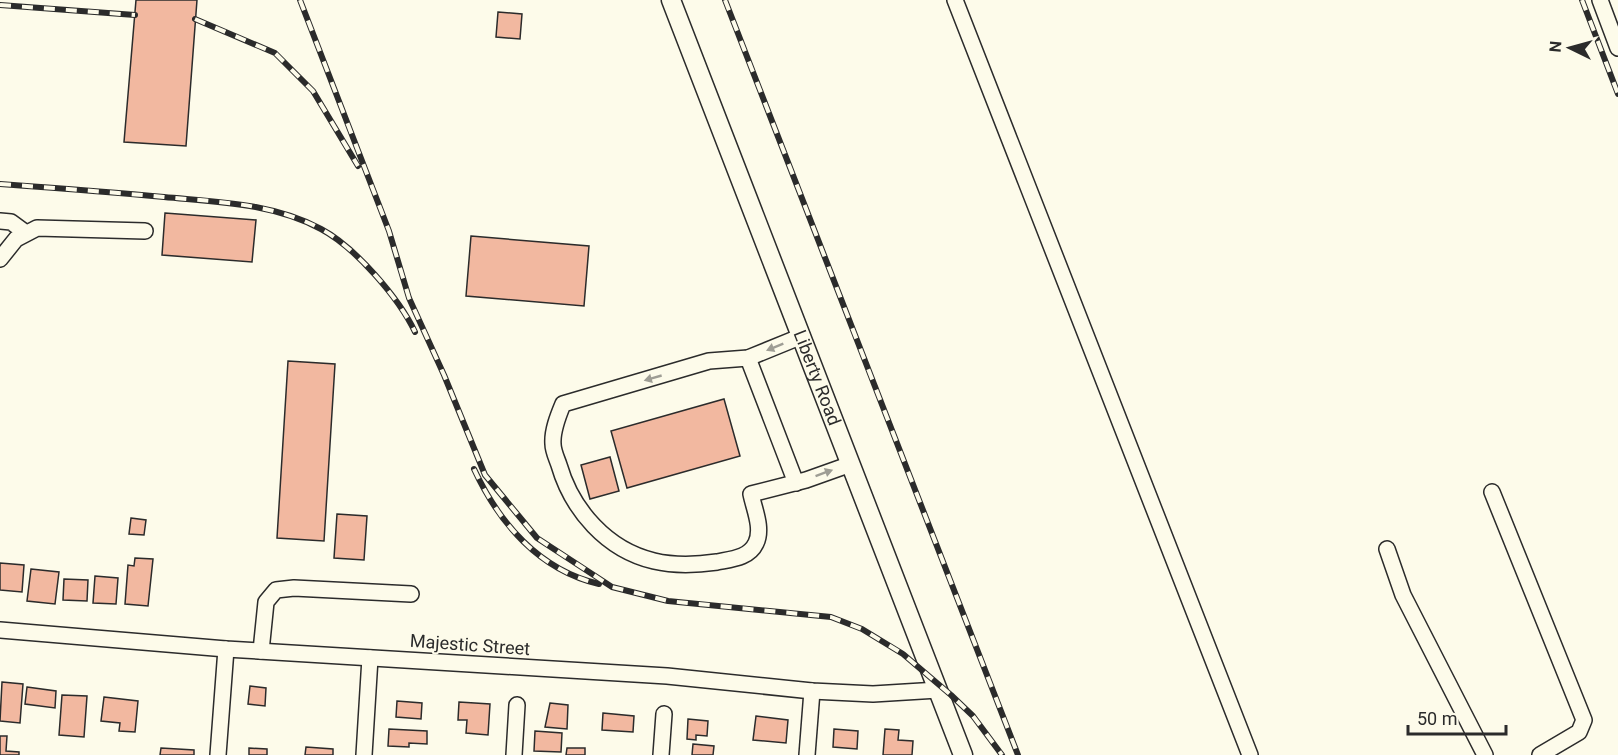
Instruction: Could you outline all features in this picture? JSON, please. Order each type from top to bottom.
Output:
[{"type":"main road","name":"Liberty Road","points":[[671,0],[963,755]]},
{"type":"street","points":[[956,0],[1250,755]]},
{"type":"street","points":[[1600,0],[1618,48]]},
{"type":"street","points":[[0,221],[11,222],[26,232]]},
{"type":"street","points":[[0,259],[16,239],[37,228],[145,231]]},
{"type":"street","points":[[802,336],[748,358],[709,361],[563,404],[556,422],[553,443],[564,483],[579,510],[612,543],[653,561],[690,566],[734,559],[748,553],[756,542],[759,529],[751,494],[796,483],[851,464]]},
{"type":"street","points":[[748,358],[796,483]]},
{"type":"street","points":[[1492,492],[1584,720],[1579,732],[1540,755]]},
{"type":"street","points":[[1387,549],[1403,595],[1485,755]]},
{"type":"street","points":[[261,651],[266,602],[276,590],[294,588],[411,594]]},
{"type":"street","name":"Majestic Street","points":[[0,630],[226,649],[668,676],[812,691],[873,694],[938,690]]},
{"type":"street","points":[[218,755],[226,649]]},
{"type":"street","points":[[364,755],[370,657]]},
{"type":"street","points":[[807,755],[812,691]]},
{"type":"street","points":[[514,755],[517,705]]},
{"type":"street","points":[[661,755],[664,714]]},
{"type":"building","points":[[136,0],[197,0],[186,146],[124,142]]},
{"type":"building","points":[[498,12],[522,14],[520,39],[496,37]]},
{"type":"building","points":[[165,213],[256,220],[252,262],[162,255]]},
{"type":"building","points":[[471,236],[589,246],[584,306],[466,296]]},
{"type":"building","points":[[288,361],[335,364],[324,541],[277,538]]},
{"type":"building","points":[[724,399],[740,456],[627,488],[611,431]]},
{"type":"building","points":[[610,457],[619,491],[590,499],[581,465]]},
{"type":"building","points":[[337,514],[367,516],[364,560],[334,558]]},
{"type":"building","points":[[131,518],[146,520],[144,535],[129,534]]},
{"type":"building","points":[[135,558],[153,559],[148,606],[125,604],[128,565],[134,566]]},
{"type":"building","points":[[0,563],[24,565],[22,592],[0,590]]},
{"type":"building","points":[[31,569],[59,572],[55,604],[27,601]]},
{"type":"building","points":[[95,576],[118,578],[116,604],[93,603]]},
{"type":"building","points":[[64,579],[88,580],[87,601],[63,600]]},
{"type":"building","points":[[2,682],[23,684],[20,723],[0,721]]},
{"type":"building","points":[[250,686],[266,688],[265,706],[248,704]]},
{"type":"building","points":[[27,687],[56,691],[55,708],[25,704]]},
{"type":"building","points":[[62,695],[87,696],[84,737],[59,735]]},
{"type":"building","points":[[104,697],[138,701],[135,732],[119,731],[120,723],[101,721]]},
{"type":"building","points":[[397,701],[422,703],[421,719],[396,717]]},
{"type":"building","points":[[459,702],[490,704],[488,735],[466,733],[467,720],[458,720]]},
{"type":"building","points":[[550,703],[568,705],[567,729],[545,727]]},
{"type":"building","points":[[603,713],[634,716],[633,732],[602,730]]},
{"type":"building","points":[[756,716],[788,720],[786,743],[753,740]]},
{"type":"building","points":[[688,719],[708,721],[707,736],[696,735],[696,740],[687,739]]},
{"type":"building","points":[[389,729],[427,731],[427,744],[409,743],[409,747],[388,746]]},
{"type":"building","points":[[834,729],[858,731],[857,749],[833,747]]},
{"type":"building","points":[[885,729],[899,730],[898,740],[913,741],[912,755],[883,755]]},
{"type":"building","points":[[535,731],[562,733],[561,752],[534,751]]},
{"type":"building","points":[[0,736],[7,736],[6,751],[19,752],[19,755],[0,755]]},
{"type":"building","points":[[693,744],[714,746],[713,755],[692,755]]},
{"type":"building","points":[[306,747],[333,749],[333,755],[305,755]]},
{"type":"building","points":[[161,748],[194,750],[194,755],[160,755]]},
{"type":"building","points":[[249,748],[267,749],[267,755],[249,755]]},
{"type":"building","points":[[567,748],[585,748],[585,755],[566,755]]},
{"type":"railway","points":[[300,0],[389,231],[409,298],[485,475],[537,538],[612,587],[668,601],[831,617],[862,629],[903,654],[951,695],[973,716],[1002,755]]},
{"type":"railway","points":[[725,0],[1018,755]]},
{"type":"railway","points":[[1582,0],[1618,94]]},
{"type":"railway","points":[[0,5],[135,15]]},
{"type":"railway","points":[[195,19],[275,53],[313,91],[358,166]]},
{"type":"railway","points":[[0,184],[224,202],[264,209],[303,220],[334,237],[375,274],[398,304],[415,332]]},
{"type":"railway","points":[[474,469],[496,508],[523,542],[558,568],[599,584]]}]
